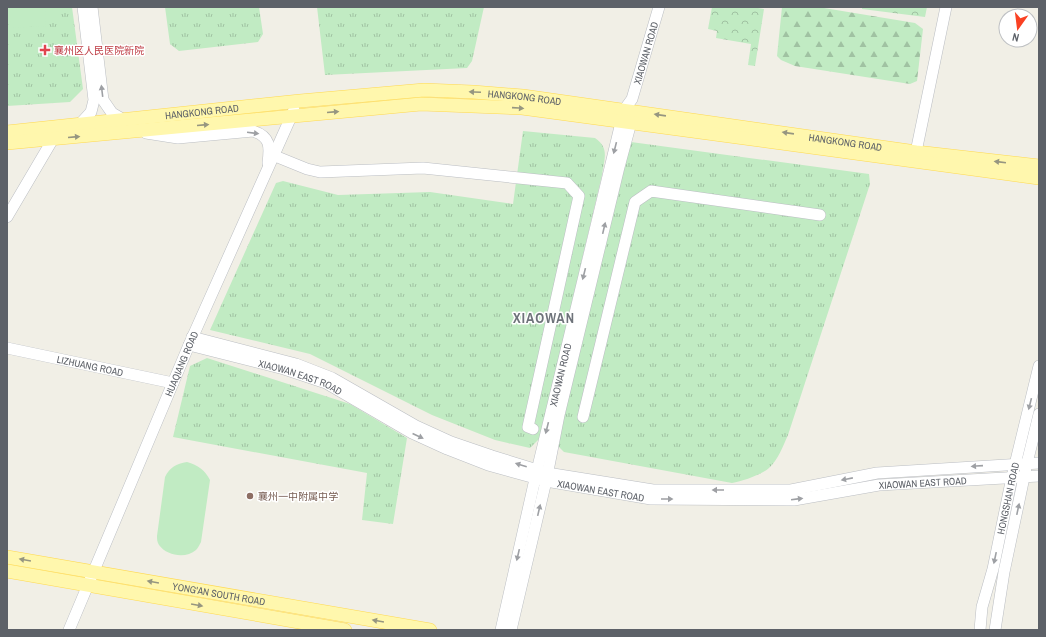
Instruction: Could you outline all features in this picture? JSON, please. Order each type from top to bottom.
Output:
[{"type":"main road","name":"HANGKONG ROAD","points":[[7,132],[300,101],[431,90],[523,96],[1039,178]]},
{"type":"main road","name":"HANGKONG ROAD","points":[[7,143],[421,104],[629,113],[916,152],[1039,166]]},
{"type":"main road","name":"YONG'AN SOUTH ROAD","points":[[7,557],[430,630]]},
{"type":"main road","name":"YONG'AN SOUTH ROAD","points":[[7,571],[345,630]]},
{"type":"street","points":[[80,124],[91,112],[94,100],[83,7]]},
{"type":"street","points":[[92,7],[103,100],[112,113],[124,120]]},
{"type":"street","name":"XIAOWAN ROAD","points":[[500,630],[541,476],[629,113],[659,7]]},
{"type":"street","points":[[916,152],[946,7]]},
{"type":"street","name":"HUAQIANG ROAD","points":[[69,630],[191,341],[275,156],[291,116],[300,101]]},
{"type":"street","points":[[131,131],[178,138],[254,131],[262,134],[266,138],[270,149],[266,175]]},
{"type":"street","points":[[7,217],[54,139]]},
{"type":"street","points":[[275,156],[307,169],[320,172],[424,168],[567,183],[579,196],[528,427],[534,429]]},
{"type":"street","points":[[583,418],[635,202],[651,191],[820,215]]},
{"type":"street","name":"XIAOWAN EAST ROAD","points":[[191,341],[296,364],[332,378],[416,426],[451,442],[541,476],[651,499],[794,500],[879,485],[1039,476]]},
{"type":"street","name":"LIZHUANG ROAD","points":[[7,348],[173,383]]},
{"type":"street","name":"HONGSHAN ROAD","points":[[980,630],[982,607],[993,569],[1015,463],[1039,366]]},
{"type":"street","name":"HONGSHAN ROAD","points":[[995,630],[1004,572],[1039,414]]},
{"type":"street","name":"XIAOWAN EAST ROAD","points":[[541,476],[653,490],[792,490],[877,473],[1015,463],[1039,463]]},
{"type":"street","name":"XIAOWAN ROAD","points":[[511,630],[541,476]]},
{"type":"green space","name":"襄州区人民医院新院","points":[[7,7],[72,7],[83,89],[70,102],[7,106]]},
{"type":"green space","points":[[45,7],[46,26],[11,28],[10,10]]},
{"type":"green space","points":[[165,7],[259,7],[263,34],[258,42],[179,51],[170,44]]},
{"type":"green space","points":[[317,7],[484,7],[472,61],[467,68],[325,75]]},
{"type":"green space","points":[[712,7],[752,7],[764,9],[755,66],[748,65],[751,44],[716,38],[717,31],[708,29]]},
{"type":"green space","points":[[782,7],[818,7],[915,23],[923,29],[917,81],[910,84],[795,66],[781,60],[777,56]]},
{"type":"green space","points":[[862,7],[927,7],[925,17],[862,9]]},
{"type":"green space","points":[[523,131],[595,138],[603,146],[605,155],[602,175],[540,438],[530,448],[495,440],[432,415],[310,354],[210,330],[276,183],[283,181],[338,195],[430,192],[513,204]]},
{"type":"green space","points":[[631,142],[869,174],[870,184],[788,435],[780,453],[772,465],[761,473],[746,479],[732,483],[564,452],[558,446],[556,439]]},
{"type":"green space","points":[[207,358],[350,404],[407,438],[393,524],[362,520],[367,473],[173,437],[190,366]]},
{"type":"green space","points":[[187,462],[201,468],[210,480],[201,542],[197,549],[192,553],[187,555],[177,555],[162,549],[158,543],[157,536],[165,477],[174,466]]},
{"type":"place","name":"襄州区人民医院新院","points":[[45,50]]},
{"type":"place","name":"襄州一中附属中学","points":[[250,496]]},
{"type":"district","name":"XIAOWAN","points":[[544,318]]}]
